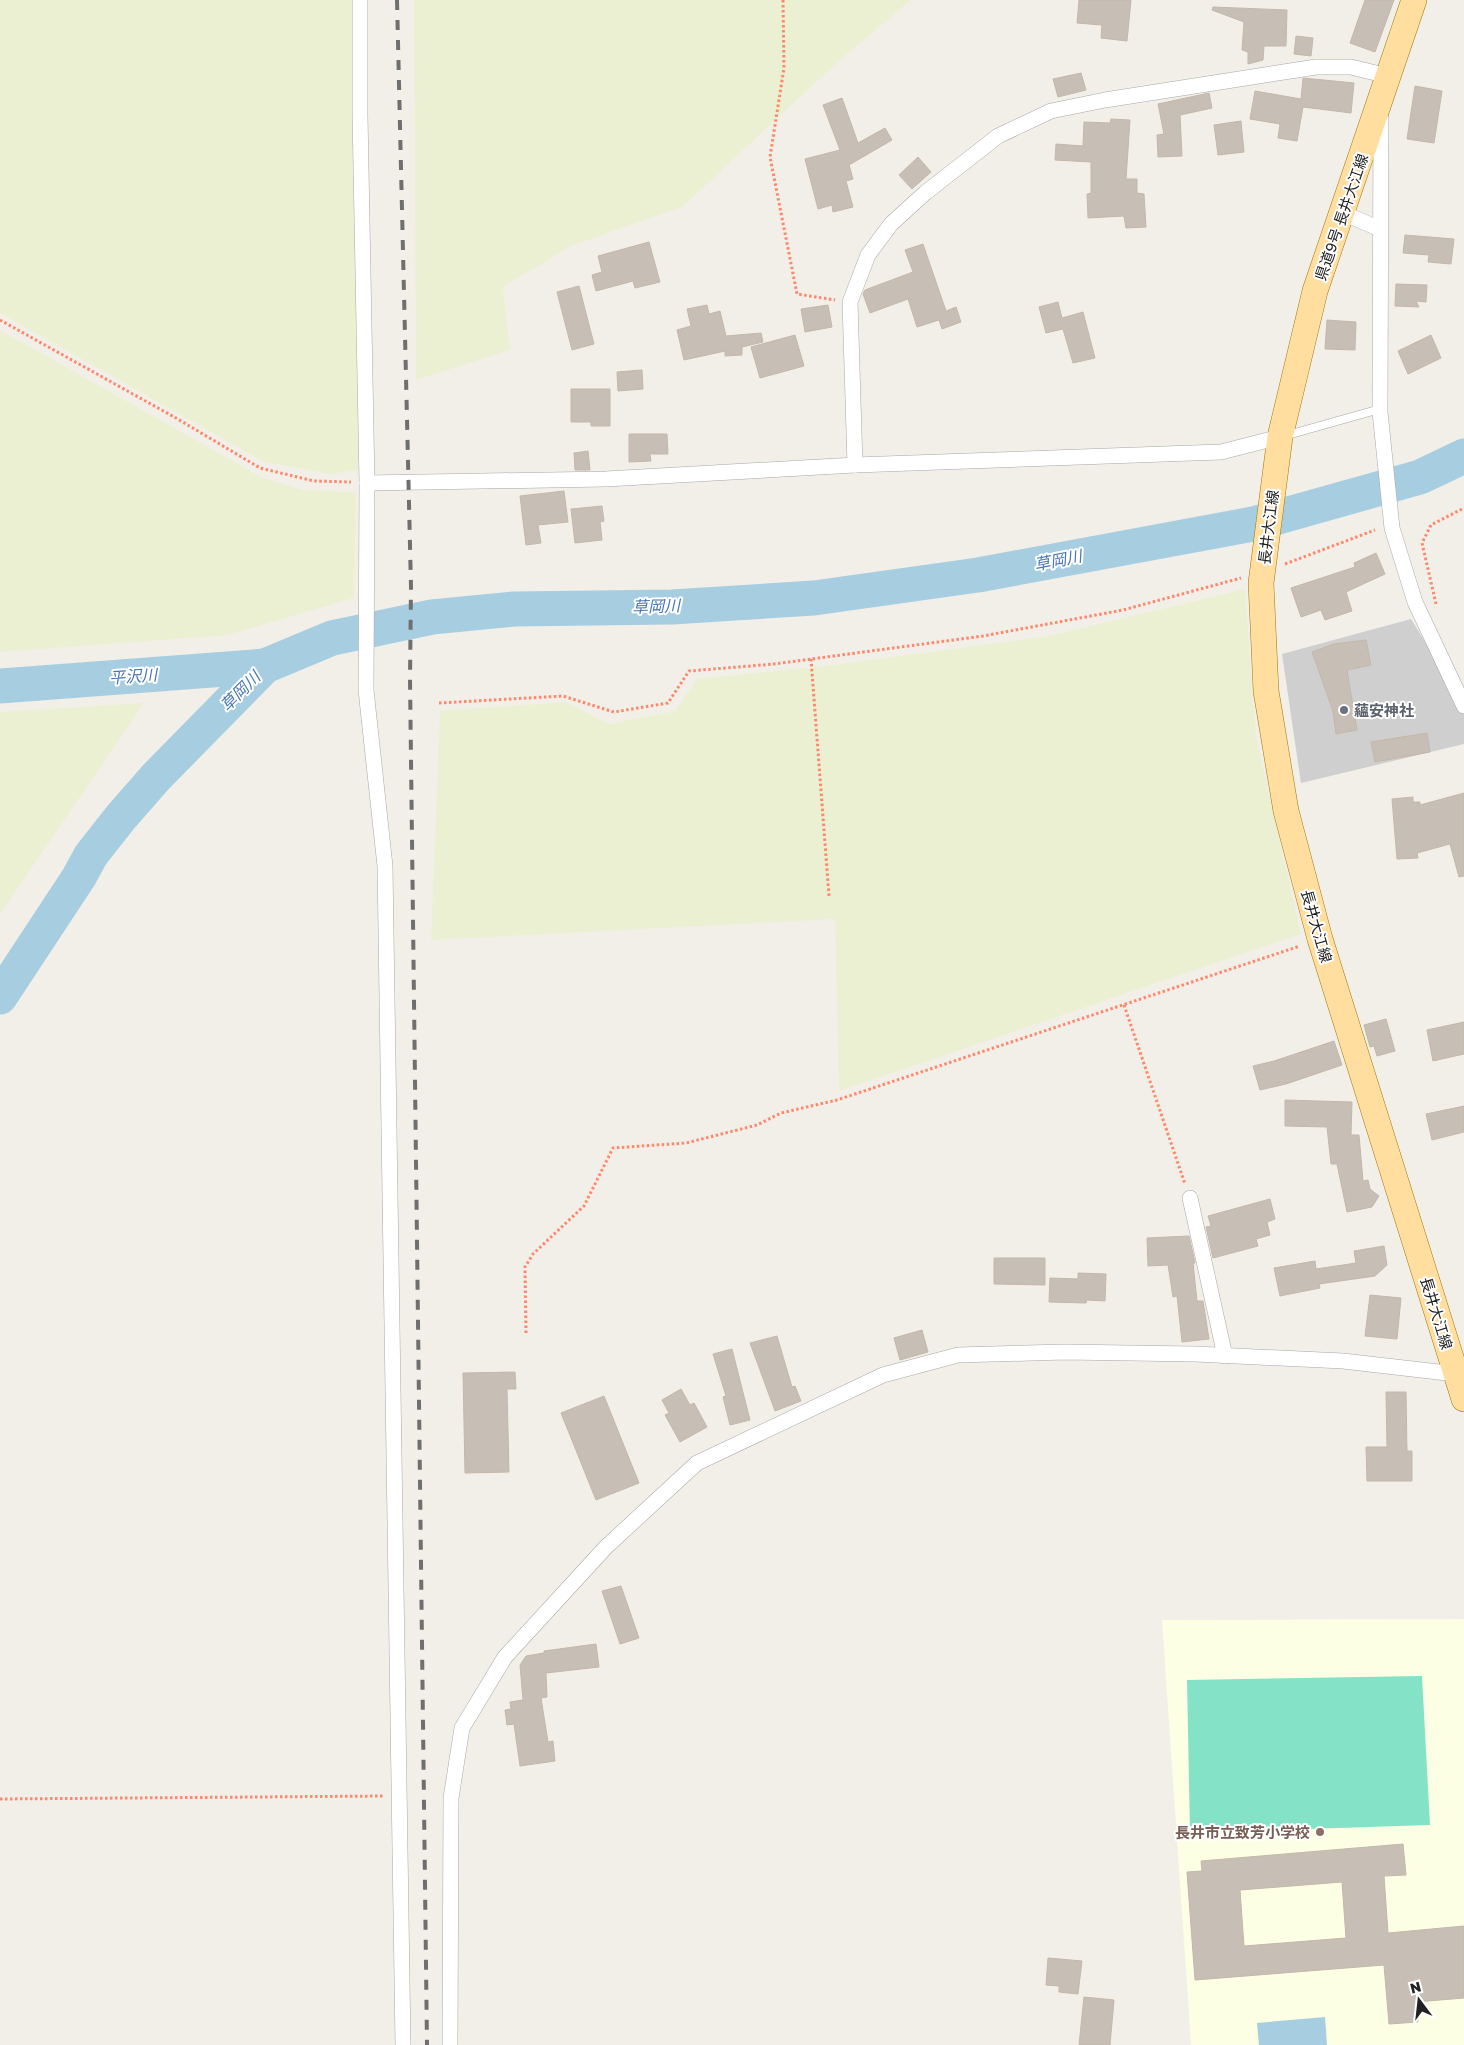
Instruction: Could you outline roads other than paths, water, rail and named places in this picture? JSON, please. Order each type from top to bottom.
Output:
[{"type":"main road","name":"県道9号 長井大江線","points":[[1280,438],[1315,291],[1414,0]]},
{"type":"main road","name":"長井大江線","points":[[1280,438],[1262,577],[1266,691],[1286,811],[1320,939],[1460,1375],[1464,1399]]},
{"type":"street","points":[[360,0],[360,116],[367,483],[366,690],[385,866],[401,1796],[399,1863],[403,2045]]},
{"type":"street","points":[[854,465],[850,302],[868,255],[891,224],[925,193],[998,136],[1051,111],[1105,100],[1316,67],[1351,67],[1388,76]]},
{"type":"street","points":[[1381,101],[1380,411],[1392,526],[1415,602],[1464,706]]},
{"type":"street","points":[[1343,213],[1380,230]]},
{"type":"street","points":[[367,483],[606,479],[854,465],[1221,452],[1280,438]]},
{"type":"street","points":[[1190,1198],[1225,1356]]},
{"type":"street","points":[[450,2045],[451,1798],[462,1728],[505,1657],[606,1547],[698,1463],[883,1375],[958,1355],[1065,1352],[1225,1356],[1343,1362],[1460,1375]]},
{"type":"lane","points":[[1280,438],[1380,411]]},
{"type":"water","points":[[1325,2017],[1327,2045],[1259,2045],[1257,2023]]},
{"type":"waterway","name":"草岡川","points":[[0,997],[79,877],[91,855],[156,777],[265,666],[332,638],[432,617],[514,609],[672,607],[814,598],[978,575],[1253,524],[1420,477],[1464,456]]},
{"type":"waterway","name":"平沢川","points":[[0,686],[265,666]]},
{"type":"railway","points":[[397,0],[411,587],[410,679],[427,2045]]},
{"type":"place","name":"蘊安神社","points":[[1344,710]]},
{"type":"place","name":"長井市立致芳小学校","points":[[1320,1832]]}]
